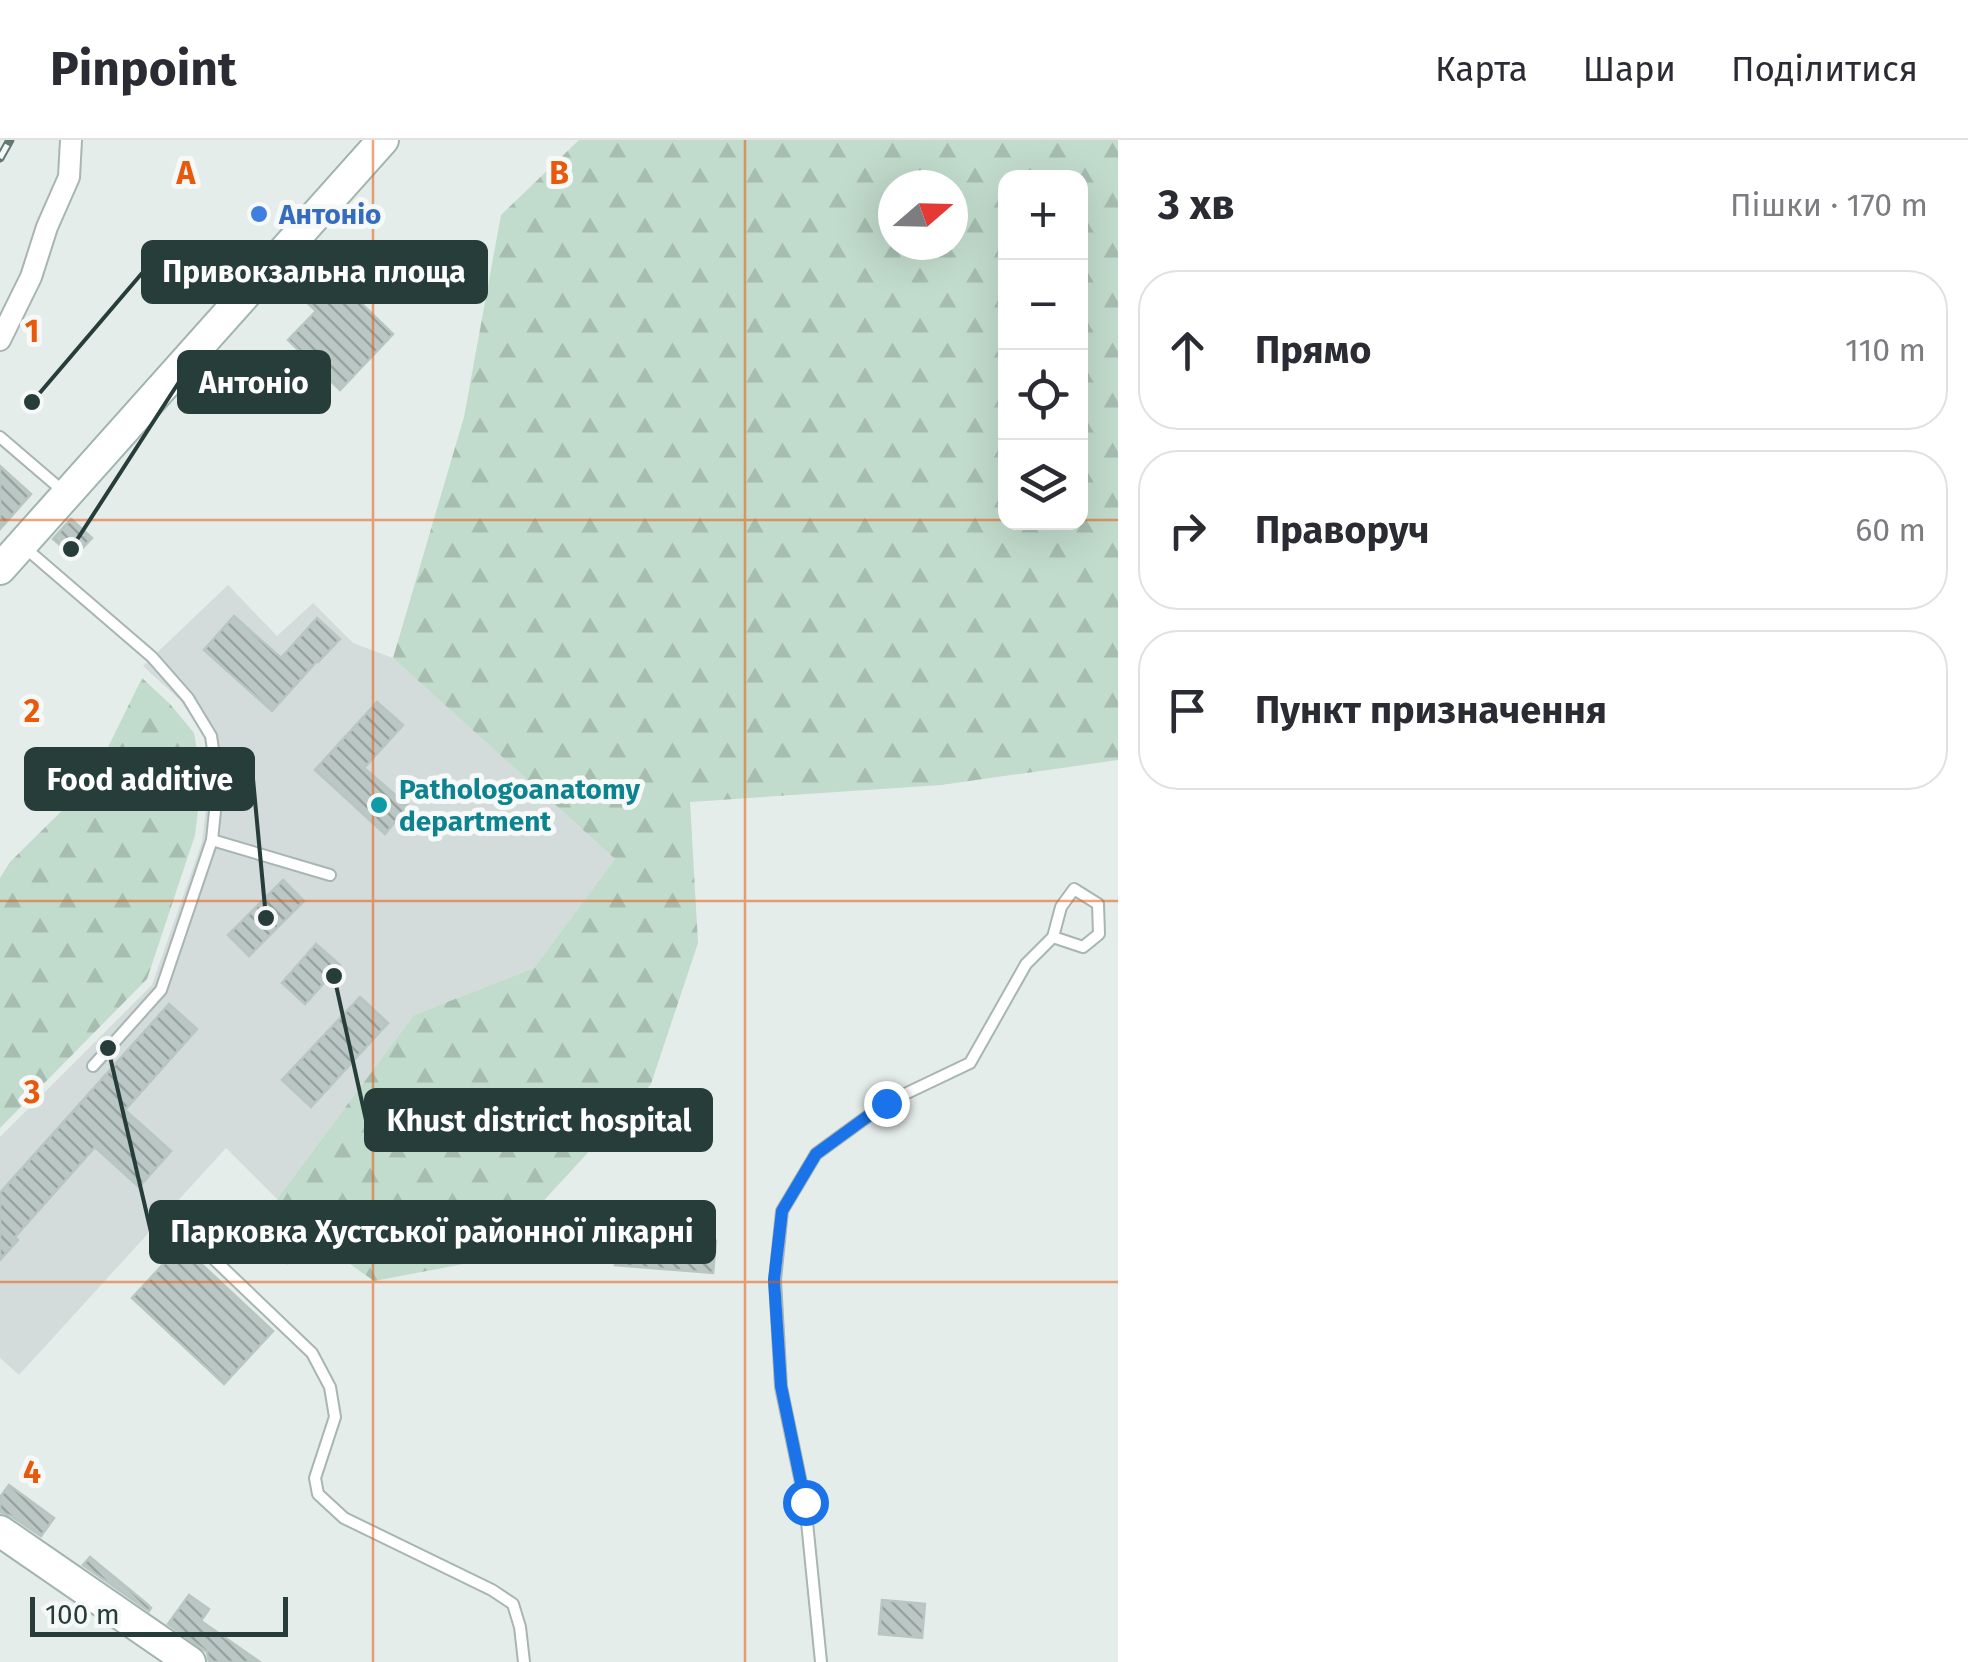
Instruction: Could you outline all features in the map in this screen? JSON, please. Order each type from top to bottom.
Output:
[{"type":"main road","points":[[0,569],[383,140]]},
{"type":"main road","points":[[0,1530],[190,1662]]},
{"type":"street","points":[[0,340],[31,277],[69,178],[72,140]]},
{"type":"lane","points":[[0,437],[67,494]]},
{"type":"lane","points":[[22,545],[152,657],[188,698],[211,736],[218,782],[212,840],[161,990],[93,1066]]},
{"type":"lane","points":[[212,840],[330,875]]},
{"type":"lane","points":[[822,1662],[805,1502],[781,1386],[774,1280],[782,1211],[816,1154],[886,1103],[970,1063],[1026,964],[1053,937],[1061,907],[1074,889],[1098,904],[1099,934],[1083,947],[1053,937]]},
{"type":"lane","points":[[199,1246],[312,1353],[330,1387],[335,1416],[315,1478],[318,1494],[344,1518],[492,1590],[512,1604],[520,1627],[524,1662]]},
{"type":"shaded area","points":[[228,585],[277,636],[313,603],[353,643],[393,658],[615,859],[534,968],[414,1015],[277,1199],[226,1148],[19,1375],[0,1358],[0,1137],[152,985],[202,842],[209,783],[205,738],[180,700],[143,666]]},
{"type":"green space","points":[[579,140],[1118,140],[1118,760],[941,785],[690,802],[698,943],[651,1084],[490,1259],[374,1281],[312,1237],[277,1199],[414,1015],[534,968],[615,859],[393,658],[464,417],[501,215]]},
{"type":"green space","points":[[142,678],[194,733],[202,778],[195,835],[147,979],[0,1128],[0,878],[10,862],[91,782]]},
{"type":"building","points":[[320,249],[335,264],[328,271],[393,334],[340,390],[288,340],[316,311],[287,283]]},
{"type":"building","points":[[0,466],[31,494],[0,529]]},
{"type":"building","points":[[71,519],[92,538],[74,557],[53,539]]},
{"type":"building","points":[[234,616],[281,658],[317,618],[340,639],[272,711],[204,650]]},
{"type":"building","points":[[377,702],[403,725],[364,768],[408,806],[385,834],[315,770]]},
{"type":"building","points":[[283,880],[304,901],[249,956],[228,935]]},
{"type":"building","points":[[316,944],[340,965],[305,1004],[282,983]]},
{"type":"building","points":[[360,997],[388,1023],[311,1107],[282,1080]]},
{"type":"building","points":[[169,1004],[197,1029],[125,1110],[171,1151],[139,1187],[95,1147],[15,1237],[18,1240],[0,1260],[0,1193]]},
{"type":"building","points":[[669,1203],[687,1205],[683,1238],[716,1241],[713,1273],[615,1265],[618,1232],[665,1236]]},
{"type":"building","points":[[267,1218],[285,1224],[287,1234],[297,1244],[294,1247],[298,1251],[287,1263],[282,1258],[278,1262],[266,1250],[262,1254],[249,1241]]},
{"type":"building","points":[[181,1245],[273,1331],[224,1384],[132,1298]]},
{"type":"building","points":[[9,1485],[54,1518],[41,1536],[0,1512],[0,1497]]},
{"type":"building","points":[[90,1557],[147,1604],[149,1611],[83,1565]]},
{"type":"building","points":[[189,1595],[209,1609],[201,1621],[260,1662],[209,1662],[207,1652],[168,1624]]},
{"type":"building","points":[[882,1600],[925,1604],[922,1638],[879,1634]]},
{"type":"railway","points":[[0,158],[10,140]]},
{"type":"place","name":"Антонio","points":[[259,214]]},
{"type":"place","name":"Привокзальна площа","points":[[32,402]]},
{"type":"place","name":"Антоніо","points":[[71,549]]},
{"type":"place","name":"Pathologoanatomy department","points":[[379,805]]},
{"type":"place","name":"Food additive","points":[[266,918]]},
{"type":"place","name":"Khust district hospital","points":[[334,976]]},
{"type":"place","name":"Парковка Хустської районної лікарні","points":[[108,1048]]},
{"type":"route","points":[[805,1502],[781,1386],[774,1280],[782,1211],[816,1154],[886,1103]]}]
